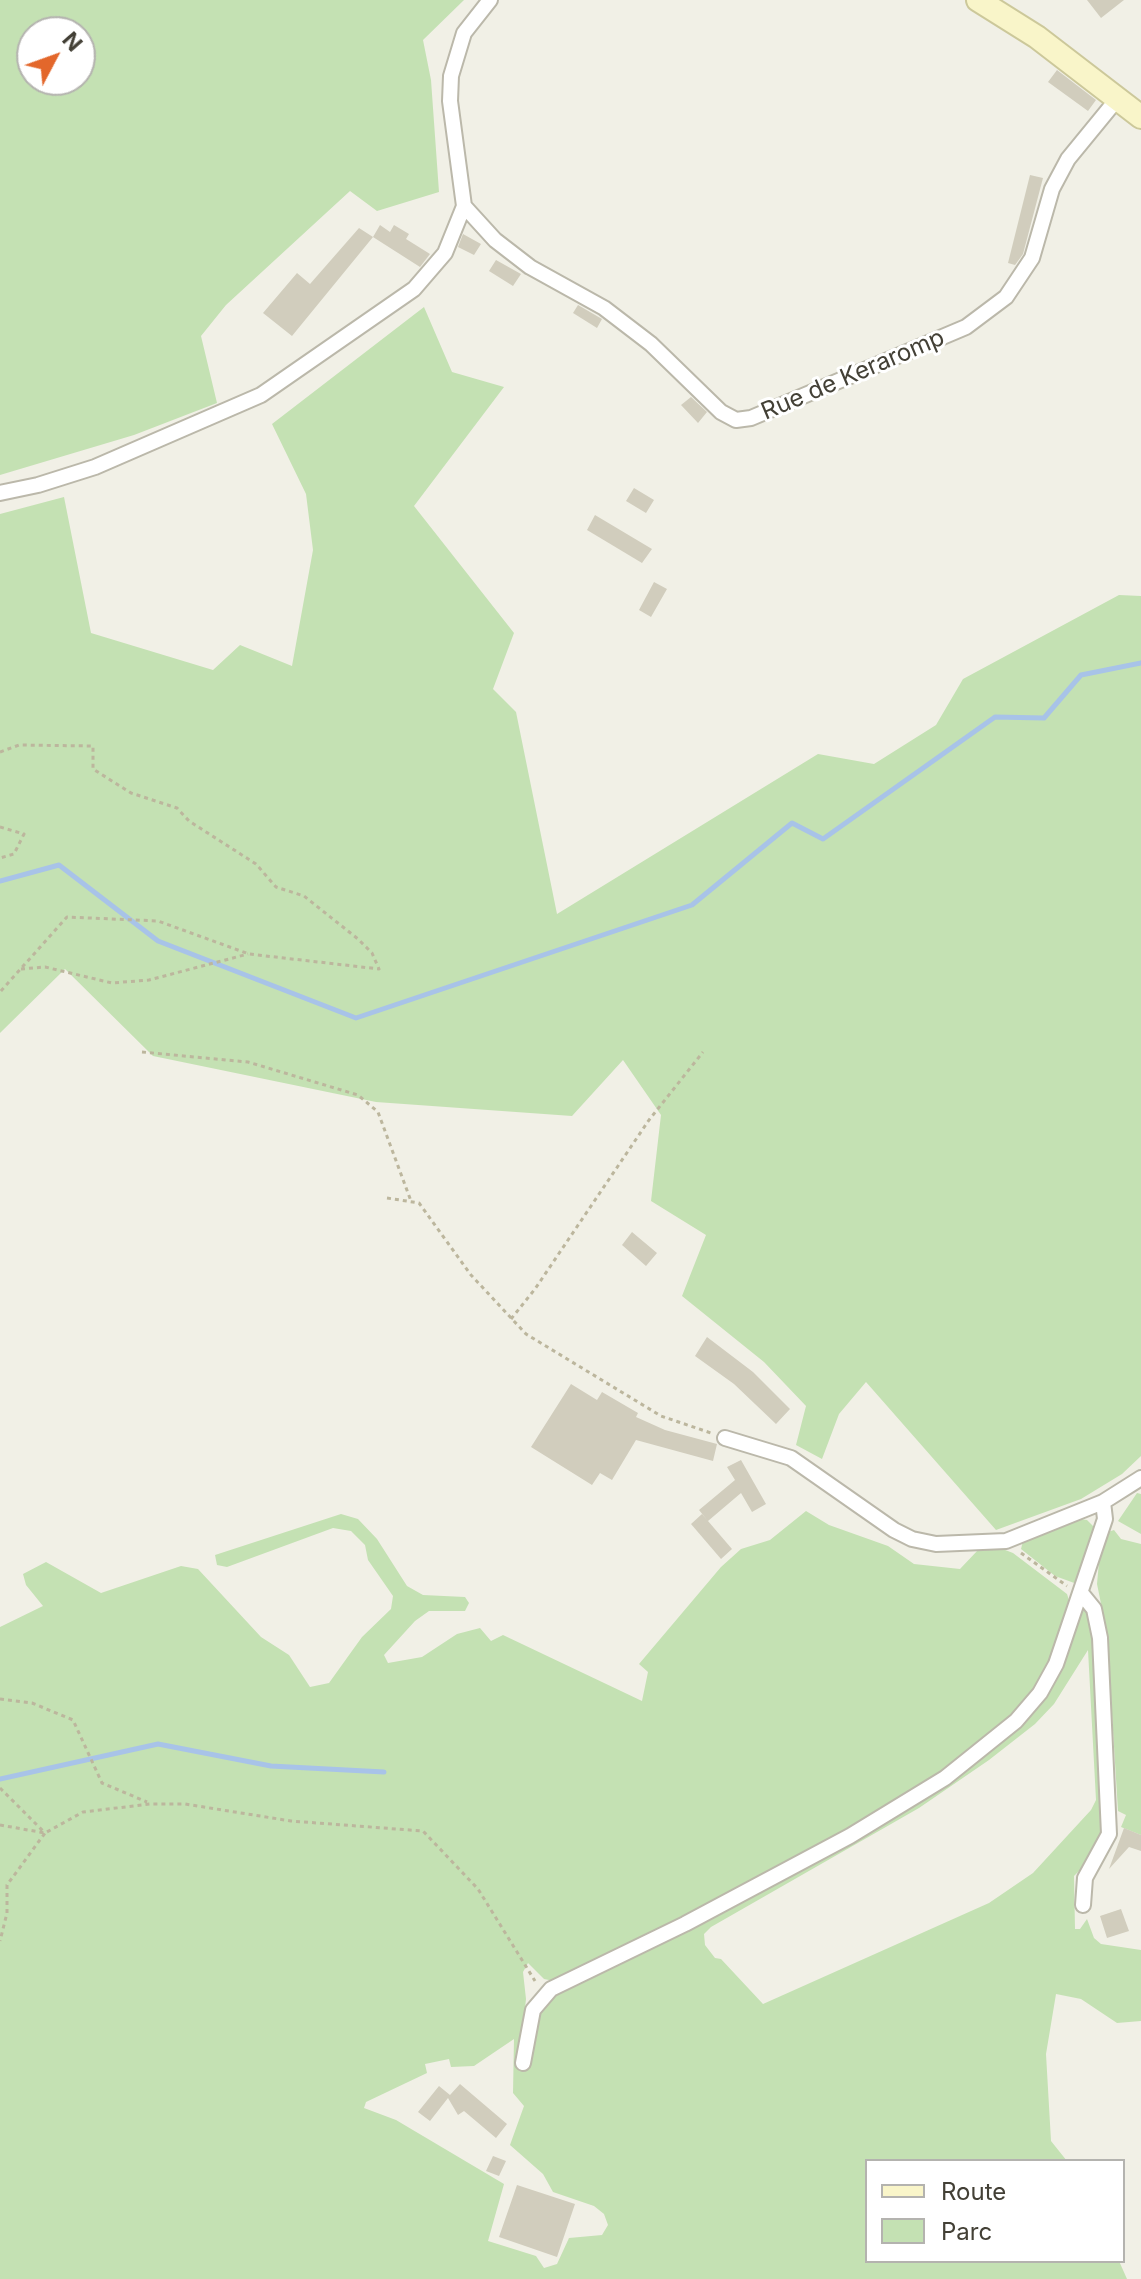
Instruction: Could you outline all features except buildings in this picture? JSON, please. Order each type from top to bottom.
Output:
[{"type":"street","points":[[0,493],[95,467],[261,395],[414,289],[445,253],[464,206],[450,101],[451,76],[464,33],[490,0]]},
{"type":"street","points":[[978,0],[1037,37],[1141,117]]},
{"type":"street","name":"Rue de Keraromp","points":[[464,206],[495,240],[530,267],[604,308],[651,344],[721,412],[744,420],[966,327],[1006,297],[1032,258],[1052,189],[1068,159],[1118,98]]},
{"type":"street","points":[[725,1438],[807,1466],[865,1511],[912,1539],[963,1545],[1006,1541],[1103,1502],[1139,1482]]},
{"type":"street","points":[[523,2063],[530,2017],[544,1995],[850,1836],[964,1765],[1008,1729],[1040,1693],[1056,1664],[1105,1519],[1103,1502]]},
{"type":"street","points":[[1081,1593],[1094,1609],[1100,1638],[1109,1825],[1104,1848],[1085,1878],[1083,1905]]},
{"type":"path","points":[[0,752],[19,745],[93,746],[93,769],[131,793],[177,808],[189,821],[256,864],[276,887],[304,896],[358,939],[372,953],[379,969],[249,954],[158,921],[67,917],[0,992]]},
{"type":"path","points":[[0,827],[24,834],[14,854],[0,858]]},
{"type":"path","points":[[21,969],[45,967],[112,983],[149,980],[249,954]]},
{"type":"path","points":[[142,1052],[248,1062],[358,1095],[378,1112],[396,1152],[411,1201]]},
{"type":"path","points":[[511,1319],[649,1120],[703,1052]]},
{"type":"path","points":[[387,1198],[411,1201],[427,1212],[471,1275],[511,1319],[552,1351],[661,1416],[725,1438]]},
{"type":"path","points":[[1006,1541],[1054,1578],[1081,1593]]},
{"type":"path","points":[[0,1699],[32,1703],[73,1720],[102,1783],[150,1804]]},
{"type":"path","points":[[0,1788],[45,1833]]},
{"type":"path","points":[[0,1941],[7,1913],[7,1885],[45,1833],[83,1812],[150,1804],[185,1804],[291,1821],[423,1831],[478,1889],[544,1995]]},
{"type":"path","points":[[0,1825],[45,1833]]},
{"type":"green space","points":[[0,0],[464,0],[423,40],[431,80],[439,192],[377,211],[350,191],[226,305],[201,336],[217,403],[134,435],[0,475]]},
{"type":"green space","points":[[424,307],[452,372],[504,387],[414,506],[514,633],[493,689],[516,712],[557,914],[818,754],[874,764],[936,725],[963,679],[1119,595],[1141,596],[1141,1456],[1122,1474],[1081,1499],[996,1530],[866,1382],[839,1414],[822,1459],[796,1445],[806,1406],[764,1362],[682,1296],[706,1235],[651,1201],[661,1115],[623,1060],[572,1116],[376,1102],[153,1056],[65,969],[0,1033],[0,514],[64,497],[91,633],[213,670],[240,645],[292,666],[313,550],[306,494],[272,424]]},
{"type":"green space","points":[[1137,1493],[1141,1494],[1141,1534],[1118,1521]]},
{"type":"green space","points":[[806,1511],[829,1525],[888,1546],[914,1564],[960,1569],[978,1550],[1000,1548],[1013,1553],[1067,1594],[1070,1603],[1043,1682],[1014,1719],[928,1786],[709,1908],[554,1981],[544,1979],[528,1963],[523,1972],[526,1999],[524,2018],[539,2013],[547,2001],[573,1983],[695,1927],[872,1828],[1027,1717],[1084,1607],[1093,1633],[1099,1688],[1102,1833],[1095,1855],[1074,1876],[1075,1929],[1080,1929],[1087,1919],[1094,1938],[1101,1944],[1141,1950],[1141,2021],[1117,2023],[1081,1999],[1056,1994],[1046,2054],[1051,2141],[1065,2159],[865,2159],[865,2263],[1120,2263],[1127,2279],[0,2279],[0,1627],[43,1606],[26,1585],[23,1574],[46,1562],[101,1593],[181,1566],[198,1569],[261,1637],[289,1655],[310,1687],[329,1683],[362,1637],[391,1609],[393,1596],[368,1560],[365,1545],[351,1531],[333,1528],[227,1567],[217,1565],[215,1555],[341,1514],[358,1519],[377,1539],[407,1586],[423,1595],[465,1597],[469,1603],[465,1611],[429,1611],[415,1621],[384,1655],[388,1663],[422,1657],[457,1634],[480,1628],[491,1641],[503,1635],[642,1701],[648,1672],[639,1664],[721,1567],[741,1549],[770,1540]],"holes":[[[1088,1650],[1096,1800],[1091,1810],[1033,1873],[989,1903],[763,2004],[705,1945],[704,1934],[711,1927],[919,1808],[989,1760],[1035,1724],[1054,1704]],[[514,2039],[513,2093],[524,2106],[510,2145],[543,2174],[553,2192],[594,2206],[604,2214],[608,2225],[602,2235],[569,2238],[557,2264],[544,2268],[536,2256],[488,2241],[504,2184],[396,2120],[364,2108],[366,2102],[427,2073],[425,2064],[449,2059],[451,2067],[474,2066]]]},
{"type":"green space","points":[[1080,1519],[1087,1520],[1095,1528],[1077,1584],[1055,1576],[1021,1549],[1023,1541]]},
{"type":"green space","points":[[1114,1530],[1121,1539],[1141,1544],[1141,1835],[1121,1827],[1126,1815],[1118,1811],[1107,1633],[1097,1584],[1100,1551],[1108,1532]]},
{"type":"waterway","points":[[0,881],[59,865],[158,941],[356,1018],[692,905],[792,823],[823,839],[995,717],[1044,718],[1081,675],[1141,663]]},
{"type":"waterway","points":[[0,1779],[158,1744],[271,1766],[384,1772]]}]
